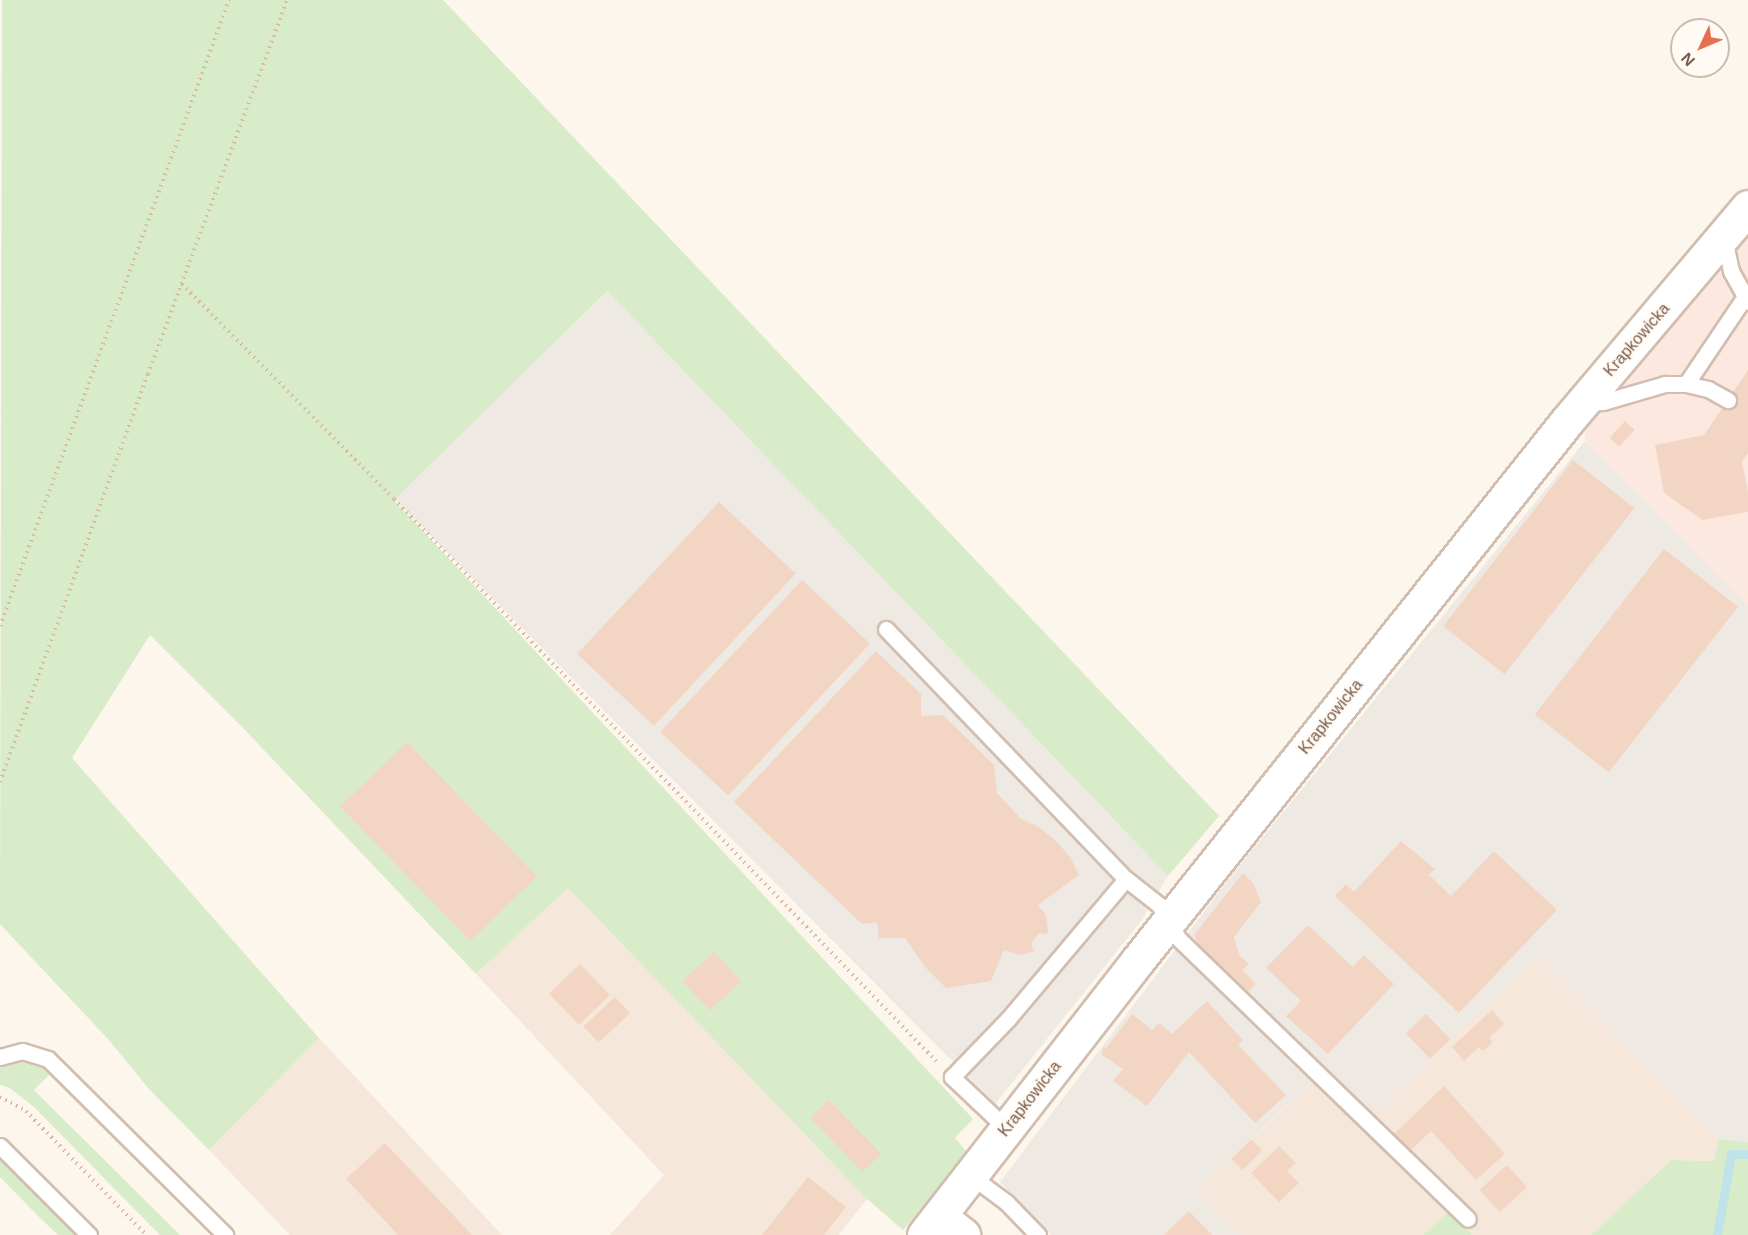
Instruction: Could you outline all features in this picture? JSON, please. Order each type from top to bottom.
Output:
[{"type":"street","name":"Krapkowicka","points":[[942,1229],[970,1176],[1169,921],[1582,403],[1748,207]]},
{"type":"lane","points":[[1686,384],[1746,300],[1731,271],[1724,238]]},
{"type":"lane","points":[[1582,403],[1603,402],[1665,384],[1686,384],[1708,389],[1728,400]]},
{"type":"lane","points":[[886,629],[1126,879],[1160,905],[1179,939],[1468,1219]]},
{"type":"lane","points":[[1007,1129],[952,1077],[1008,1018],[1126,879]]},
{"type":"lane","points":[[0,1057],[22,1052],[48,1059],[225,1235]]},
{"type":"lane","points":[[0,1146],[89,1235]]},
{"type":"lane","points":[[970,1176],[1006,1202],[1038,1235]]},
{"type":"path","points":[[0,626],[229,0]]},
{"type":"path","points":[[0,782],[287,0]]},
{"type":"path","points":[[182,285],[394,500],[952,1077]]},
{"type":"path","points":[[0,1098],[26,1111],[146,1235]]},
{"type":"shaded area","points":[[1748,207],[1748,605],[1585,441],[1582,403]]},
{"type":"shaded area","points":[[607,291],[1168,876],[1141,921],[995,1104],[394,499]]},
{"type":"shaded area","points":[[1585,441],[1748,605],[1748,1142],[1719,1139],[1539,955],[1361,1126],[1314,1080],[1251,1139],[1197,1191],[1241,1235],[1051,1235],[1000,1182],[1224,885]]},
{"type":"shaded area","points":[[568,888],[867,1199],[839,1235],[610,1235],[664,1175],[476,974]]},
{"type":"shaded area","points":[[1539,955],[1719,1139],[1713,1161],[1671,1160],[1591,1235],[1472,1235],[1449,1211],[1423,1235],[1241,1235],[1197,1191],[1314,1080],[1361,1125]]},
{"type":"shaded area","points":[[319,1038],[502,1235],[290,1235],[209,1150]]},
{"type":"green space","points":[[2,0],[443,0],[1219,816],[1168,876],[607,291],[394,500],[973,1119],[955,1138],[968,1153],[903,1230],[867,1199],[568,888],[476,974],[245,730],[150,635],[72,758],[319,1038],[209,1150],[149,1089],[108,1039],[0,924]]},
{"type":"green space","points":[[17,1059],[37,1064],[51,1073],[34,1090],[180,1235],[160,1235],[33,1106],[10,1088],[0,1085],[0,1067]]},
{"type":"green space","points":[[1719,1139],[1748,1142],[1748,1235],[1591,1235],[1671,1160],[1713,1161]]},
{"type":"green space","points":[[0,1155],[80,1235],[58,1235],[40,1218],[0,1177]]},
{"type":"green space","points":[[1449,1211],[1472,1235],[1423,1235]]},
{"type":"building","points":[[1748,370],[1748,453],[1742,462],[1748,492],[1748,512],[1702,520],[1664,493],[1655,445],[1704,435]]},
{"type":"building","points":[[1625,421],[1635,430],[1619,447],[1610,438]]},
{"type":"building","points":[[1573,460],[1634,508],[1505,674],[1443,626]]},
{"type":"building","points":[[719,502],[796,574],[654,726],[577,654]]},
{"type":"building","points":[[1664,549],[1738,607],[1609,772],[1535,714]]},
{"type":"building","points":[[802,580],[870,643],[728,796],[660,732]]},
{"type":"building","points":[[876,651],[921,694],[921,716],[943,715],[994,765],[997,793],[1021,819],[1039,827],[1056,841],[1070,857],[1079,875],[1038,905],[1046,915],[1048,930],[1047,934],[1039,933],[1031,944],[1035,951],[1020,955],[1004,950],[991,981],[946,988],[926,968],[905,938],[879,938],[877,922],[862,924],[734,802]]},
{"type":"building","points":[[407,742],[537,877],[470,941],[340,807]]},
{"type":"building","points":[[1401,841],[1435,869],[1429,875],[1451,896],[1494,851],[1557,910],[1459,1013],[1335,896],[1346,884],[1354,892]]},
{"type":"building","points":[[1243,873],[1253,883],[1261,902],[1234,937],[1239,955],[1249,964],[1242,970],[1256,984],[1244,996],[1202,953],[1194,935]]},
{"type":"building","points":[[1308,925],[1353,967],[1364,955],[1394,984],[1328,1054],[1286,1016],[1301,1001],[1266,968]]},
{"type":"building","points":[[714,952],[741,981],[710,1011],[683,981]]},
{"type":"building","points":[[580,964],[610,995],[579,1025],[549,994]]},
{"type":"building","points":[[615,997],[630,1013],[599,1042],[584,1026]]},
{"type":"building","points":[[1207,1001],[1243,1040],[1238,1045],[1286,1095],[1255,1123],[1189,1052],[1147,1106],[1113,1081],[1123,1069],[1102,1055],[1103,1048],[1106,1048],[1132,1014],[1152,1030],[1158,1024],[1172,1034]]},
{"type":"building","points":[[1492,1010],[1504,1024],[1489,1038],[1493,1042],[1483,1051],[1479,1047],[1464,1061],[1452,1047]]},
{"type":"building","points":[[1426,1014],[1450,1039],[1430,1059],[1406,1033]]},
{"type":"building","points":[[1444,1086],[1505,1154],[1476,1180],[1431,1131],[1410,1151],[1394,1134]]},
{"type":"building","points":[[829,1100],[881,1154],[862,1172],[810,1118]]},
{"type":"building","points":[[1251,1139],[1262,1150],[1243,1170],[1231,1159]]},
{"type":"building","points":[[385,1143],[472,1235],[398,1235],[346,1179]]},
{"type":"building","points":[[1279,1146],[1296,1163],[1287,1171],[1299,1183],[1279,1202],[1251,1173]]},
{"type":"building","points":[[1507,1165],[1527,1187],[1500,1212],[1480,1190]]},
{"type":"building","points":[[808,1177],[846,1207],[824,1235],[762,1235]]},
{"type":"building","points":[[1189,1211],[1212,1235],[1164,1235]]},
{"type":"waterway","points":[[1717,1235],[1731,1154],[1748,1154]]}]
